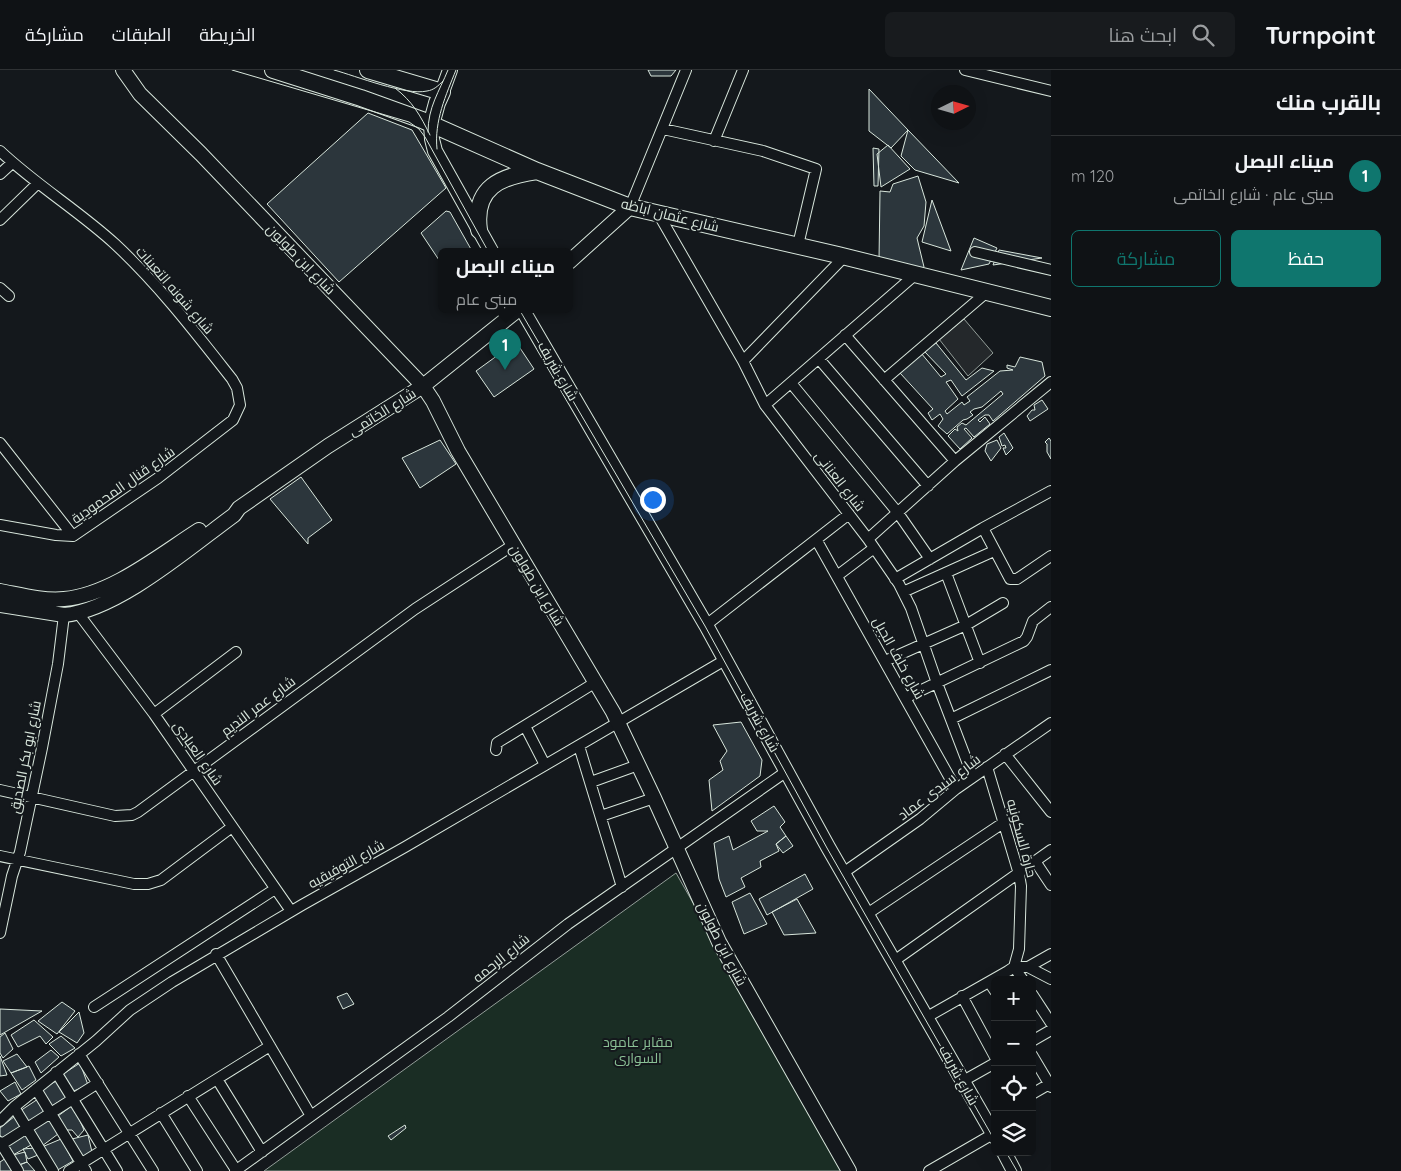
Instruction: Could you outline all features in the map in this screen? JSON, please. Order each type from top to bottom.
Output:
[{"type":"main road","name":"شارع ابن طولون","points":[[123,70],[140,94],[201,154],[423,386],[433,401],[458,451],[619,723],[719,942],[849,1171]]},
{"type":"main road","name":"شارع عثمان اباظه","points":[[273,70],[362,98],[431,125],[537,171],[630,207],[845,256],[1051,308]]},
{"type":"main road","points":[[368,70],[442,92]]},
{"type":"main road","points":[[450,70],[437,103],[431,125],[432,139],[435,151],[489,248]]},
{"type":"main road","points":[[479,230],[478,212],[481,200],[488,190],[497,181],[537,171]]},
{"type":"main road","points":[[573,258],[630,207]]},
{"type":"main road","name":"شارع الخاتمى","points":[[0,605],[64,615],[78,613],[104,604],[125,593],[234,515],[239,508],[328,446],[423,386],[515,313]]},
{"type":"main road","name":"شارع شريف","points":[[522,313],[706,625],[843,873],[963,1081],[990,1118]]},
{"type":"main road","name":"شارع الخاتمى","points":[[0,591],[36,598],[64,600],[103,590],[228,511],[239,508]]},
{"type":"main road","points":[[1006,1156],[1014,1171]]},
{"type":"street","points":[[630,207],[686,70]]},
{"type":"street","points":[[714,141],[742,70]]},
{"type":"street","points":[[965,70],[1051,91]]},
{"type":"street","points":[[663,129],[763,151],[816,169],[798,246]]},
{"type":"street","name":"شارع شونه التعينات","points":[[0,151],[38,184],[113,242],[152,280],[232,379],[240,396],[240,405]]},
{"type":"street","points":[[0,174],[12,163]]},
{"type":"street","points":[[0,220],[38,184]]},
{"type":"street","name":"شارع العنانى","points":[[659,215],[743,361],[765,405],[871,543],[903,592],[973,777]]},
{"type":"street","points":[[974,252],[1051,270]]},
{"type":"street","points":[[743,361],[845,256]]},
{"type":"street","points":[[765,405],[916,274]]},
{"type":"street","points":[[0,288],[9,296]]},
{"type":"street","points":[[884,380],[987,292]]},
{"type":"street","points":[[845,335],[956,462]]},
{"type":"street","points":[[819,360],[928,486]]},
{"type":"street","points":[[791,382],[898,512],[930,559]]},
{"type":"street","points":[[837,576],[871,543],[898,512],[1051,382]]},
{"type":"street","name":"شارع قنال المحمودية","points":[[0,525],[56,535],[73,536],[192,454],[233,420],[240,405]]},
{"type":"street","points":[[0,443],[73,536]]},
{"type":"street","points":[[895,579],[1051,491]]},
{"type":"street","points":[[706,625],[849,514]]},
{"type":"street","points":[[983,528],[1007,575],[1013,580],[1048,558],[1051,570]]},
{"type":"street","name":"شارع خلف الجبل","points":[[817,540],[956,789]]},
{"type":"street","name":"شارع عمر النديم","points":[[0,790],[115,816],[132,815],[145,808],[408,614],[514,545]]},
{"type":"street","points":[[903,592],[994,551]]},
{"type":"street","points":[[946,573],[980,663]]},
{"type":"street","points":[[884,661],[966,625],[1003,603]]},
{"type":"street","points":[[905,698],[1024,641],[1028,637],[1033,621],[1051,607]]},
{"type":"street","name":"شارع العبادى","points":[[78,613],[154,714],[291,911]]},
{"type":"street","name":"شارع ابو بكر الصديق","points":[[0,933],[32,797],[58,664],[64,615]]},
{"type":"street","points":[[154,714],[236,652]]},
{"type":"street","name":"شارع التوفيقيه","points":[[0,1121],[14,1107],[130,1010],[216,954],[405,847],[725,660]]},
{"type":"street","points":[[951,719],[1051,670]]},
{"type":"street","points":[[496,750],[497,744],[596,682]]},
{"type":"street","name":"شارع سيدى عماد","points":[[843,873],[920,819],[956,789],[1051,723]]},
{"type":"street","points":[[525,726],[545,765]]},
{"type":"street","points":[[579,746],[622,887]]},
{"type":"street","points":[[1005,754],[1049,805]]},
{"type":"street","points":[[591,782],[638,765]]},
{"type":"street","name":"حارة السكونيه","points":[[988,767],[1019,874],[1021,898],[1019,949],[1014,967]]},
{"type":"street","name":"شارع الرحمه","points":[[236,1171],[448,1017],[568,924],[787,771]]},
{"type":"street","points":[[601,816],[654,798]]},
{"type":"street","points":[[867,914],[1003,823]]},
{"type":"street","points":[[0,856],[134,884],[148,884],[160,880],[232,827]]},
{"type":"street","points":[[894,961],[1051,850]]},
{"type":"street","points":[[1035,861],[1051,885]]},
{"type":"street","points":[[94,1007],[275,889]]},
{"type":"street","points":[[216,954],[311,1116]]},
{"type":"street","points":[[1028,967],[1051,954]]},
{"type":"street","points":[[1014,967],[1020,976]]},
{"type":"street","points":[[1004,976],[1014,967],[1028,967],[1051,979]]},
{"type":"street","points":[[927,1017],[962,996],[991,986]]},
{"type":"street","points":[[962,996],[991,1050]]},
{"type":"street","points":[[1036,1000],[1051,1023]]},
{"type":"street","points":[[1036,1039],[1051,1030]]},
{"type":"street","points":[[69,1171],[83,1167],[103,1149],[270,1046]]},
{"type":"street","points":[[79,1054],[153,1171]]},
{"type":"street","points":[[1036,1061],[1050,1084],[1036,1092]]},
{"type":"street","points":[[963,1081],[991,1065]]},
{"type":"street","points":[[56,1072],[117,1171]]},
{"type":"street","points":[[217,1079],[262,1152]]},
{"type":"street","points":[[18,1171],[1,1143],[98,1083]]},
{"type":"street","points":[[36,1089],[83,1167]]},
{"type":"street","points":[[188,1096],[236,1171]]},
{"type":"street","points":[[14,1107],[53,1171]]},
{"type":"street","points":[[160,1113],[197,1171]]},
{"type":"street","points":[[929,1171],[991,1138]]},
{"type":"green space","name":"مقابر عامود السوارى","points":[[676,873],[846,1171],[264,1171]]},
{"type":"shaded area","points":[[964,319],[993,353],[968,376],[939,339]]},
{"type":"building","points":[[648,70],[676,70],[671,76],[651,76]]},
{"type":"building","points":[[869,89],[908,130],[891,148],[869,131]]},
{"type":"building","points":[[368,113],[412,130],[446,188],[339,282],[267,204]]},
{"type":"building","points":[[908,130],[959,183],[915,170],[901,156]]},
{"type":"building","points":[[888,145],[910,169],[881,187],[877,154]]},
{"type":"building","points":[[873,148],[879,149],[878,186],[874,186]]},
{"type":"building","points":[[918,176],[926,202],[924,226],[917,238],[924,267],[916,274],[879,261],[880,191],[890,192],[893,184]]},
{"type":"building","points":[[932,200],[951,251],[922,242]]},
{"type":"building","points":[[446,211],[450,212],[470,248],[438,248],[438,258],[421,233]]},
{"type":"building","points":[[974,238],[997,248],[989,264],[961,270]]},
{"type":"building","points":[[999,250],[1042,258],[993,265]]},
{"type":"building","points":[[516,342],[534,369],[494,397],[476,371]]},
{"type":"building","points":[[936,343],[966,380],[982,368],[994,371],[962,396],[951,380],[946,382],[958,399],[945,411],[947,414],[962,402],[964,405],[970,401],[967,397],[1000,371],[1013,370],[1007,368],[1007,365],[1015,367],[1020,357],[1042,362],[1045,376],[993,421],[989,415],[985,415],[978,420],[980,422],[985,417],[990,424],[974,437],[966,428],[964,429],[972,438],[960,449],[948,436],[955,429],[958,431],[957,427],[962,423],[966,425],[1003,394],[1001,391],[982,407],[974,409],[970,412],[973,415],[963,420],[947,434],[938,426],[943,419],[940,414],[932,420],[928,413],[933,409],[900,373],[921,353],[941,377],[946,374],[924,351]]},
{"type":"building","points":[[1042,400],[1048,409],[1030,421],[1027,416],[1032,410],[1035,410],[1034,405]]},
{"type":"building","points":[[1004,433],[1013,448],[1006,455],[1003,448],[1006,448],[1005,445],[1002,446],[999,437]]},
{"type":"building","points":[[1049,438],[1051,441],[1051,459],[1045,442]]},
{"type":"building","points":[[440,440],[456,464],[420,488],[402,458]]},
{"type":"building","points":[[997,440],[1001,448],[991,461],[985,451],[987,444]]},
{"type":"building","points":[[301,477],[332,520],[308,538],[308,544],[270,499]]},
{"type":"building","points":[[741,722],[762,760],[760,776],[712,811],[709,780],[723,770],[720,761],[727,751],[713,725]]},
{"type":"building","points":[[774,806],[785,822],[780,827],[786,836],[776,844],[779,851],[760,861],[761,867],[741,878],[745,887],[726,897],[719,879],[714,843],[729,836],[733,850],[768,831],[757,831],[751,821]]},
{"type":"building","points":[[786,836],[793,846],[783,853],[776,844]]},
{"type":"building","points":[[805,874],[813,889],[767,915],[759,899]]},
{"type":"building","points":[[750,893],[767,924],[744,934],[732,902]]},
{"type":"building","points":[[797,899],[816,933],[784,935],[772,912]]},
{"type":"building","points":[[347,993],[354,1004],[343,1009],[337,997]]},
{"type":"building","points":[[62,1002],[75,1011],[57,1034],[38,1021]]},
{"type":"building","points":[[0,1009],[42,1011],[0,1035]]},
{"type":"building","points":[[79,1012],[84,1033],[77,1043],[59,1032]]},
{"type":"building","points":[[34,1020],[53,1037],[46,1044],[40,1036],[18,1047],[11,1035]]},
{"type":"building","points":[[5,1033],[13,1049],[3,1058],[0,1053],[0,1037]]},
{"type":"building","points":[[61,1036],[75,1048],[61,1056],[49,1044]]},
{"type":"building","points":[[51,1050],[59,1057],[41,1073],[35,1062]]},
{"type":"building","points":[[17,1054],[27,1067],[11,1073],[3,1061]]},
{"type":"building","points":[[0,1056],[7,1075],[0,1076]]},
{"type":"building","points":[[80,1063],[88,1085],[69,1093],[63,1074]]},
{"type":"building","points":[[29,1066],[36,1080],[22,1090],[11,1073]]},
{"type":"building","points":[[58,1080],[68,1096],[47,1109],[42,1089]]},
{"type":"building","points":[[15,1082],[21,1094],[8,1101],[0,1091]]},
{"type":"building","points":[[38,1099],[45,1112],[27,1123],[20,1111]]},
{"type":"building","points":[[73,1105],[84,1130],[78,1137],[72,1130],[64,1130],[58,1116]]},
{"type":"building","points":[[15,1116],[22,1126],[3,1140],[0,1135],[0,1128]]},
{"type":"building","points":[[49,1120],[58,1134],[42,1146],[32,1130]]},
{"type":"building","points":[[405,1125],[406,1128],[391,1140],[388,1136]]},
{"type":"building","points":[[26,1133],[31,1145],[13,1155],[5,1145]]},
{"type":"building","points":[[88,1135],[92,1152],[79,1160],[72,1139]]},
{"type":"building","points":[[61,1139],[73,1161],[56,1171],[42,1147]]},
{"type":"building","points":[[35,1148],[38,1155],[28,1159],[23,1149]]},
{"type":"building","points":[[25,1152],[27,1162],[19,1165],[13,1155]]},
{"type":"building","points":[[6,1158],[13,1171],[0,1171],[0,1162]]},
{"type":"building","points":[[27,1162],[35,1171],[22,1171],[19,1165]]},
{"type":"tram line","points":[[232,70],[409,122],[419,129],[425,137],[486,248]]},
{"type":"tram line","points":[[334,70],[407,91],[429,90],[436,88],[443,81]]},
{"type":"tram line","points":[[428,132],[432,107],[448,70]]},
{"type":"tram line","points":[[437,149],[439,118],[456,70]]},
{"type":"tram line","points":[[395,88],[416,109],[430,135]]},
{"type":"tram line","points":[[521,313],[705,626],[827,848],[991,1134]]},
{"type":"tram line","points":[[1008,1156],[1017,1171]]},
{"type":"place","name":"ميناء البصل","points":[[505,370]]}]
